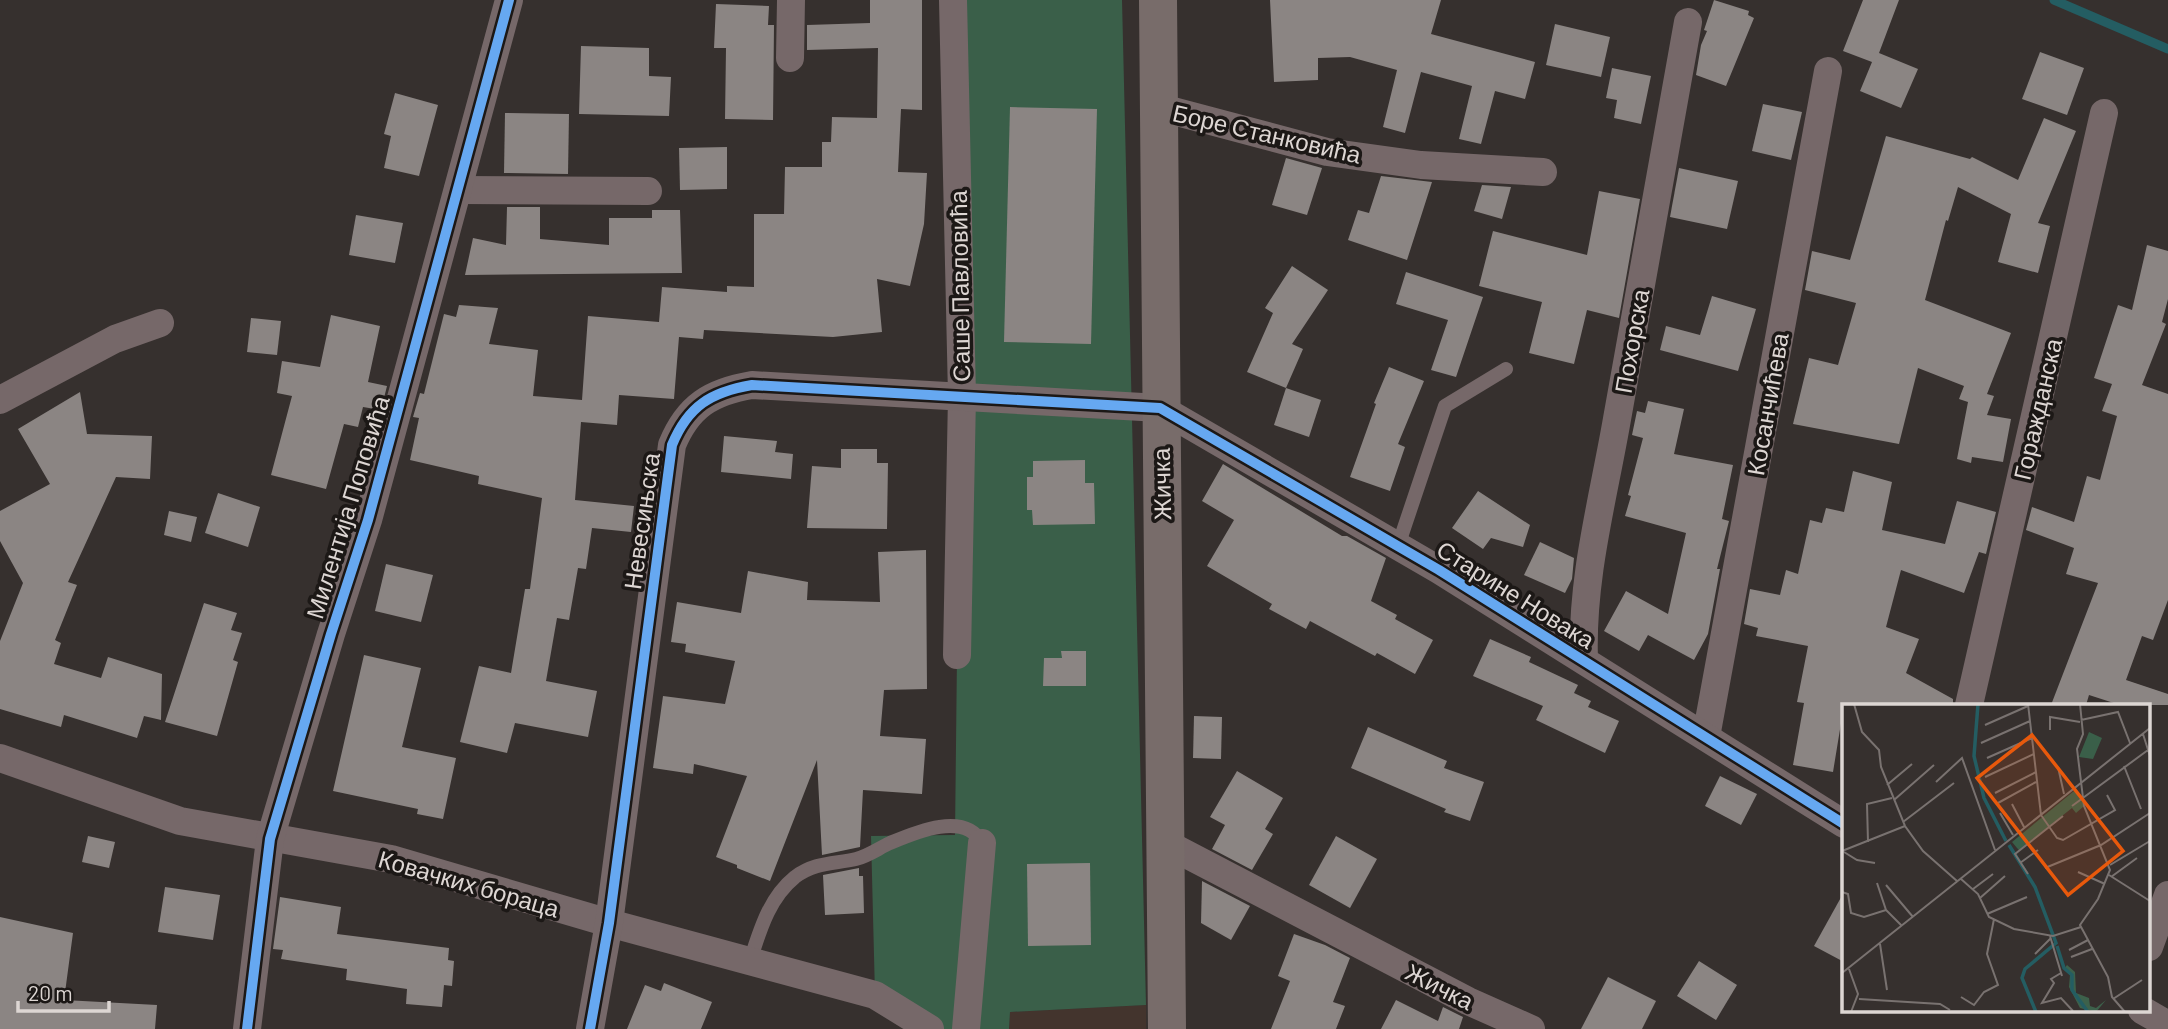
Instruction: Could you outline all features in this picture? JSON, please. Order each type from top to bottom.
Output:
[{"type":"main road","name":"Жичка","points":[[1158,0],[1167,1029]]},
{"type":"street","name":"Милентија Поповића","points":[[247,1029],[270,839],[368,520],[509,0]]},
{"type":"street","points":[[790,58],[791,0]]},
{"type":"street","name":"Саше Павловића","points":[[953,0],[962,396],[957,655]]},
{"type":"street","name":"Похорска","points":[[1584,660],[1583,621],[1592,542],[1615,431],[1688,22]]},
{"type":"street","name":"Косанчићева","points":[[1706,737],[1828,71]]},
{"type":"street","name":"Боре Станковића","points":[[1158,107],[1327,152],[1421,165],[1543,172]]},
{"type":"street","name":"Горажданска","points":[[1969,704],[2104,113]]},
{"type":"street","points":[[458,190],[648,191]]},
{"type":"street","points":[[0,400],[115,339],[160,323]]},
{"type":"street","name":"Невесињска","points":[[590,1029],[609,923],[672,445],[680,426],[696,406],[719,394],[752,385],[1160,408]]},
{"type":"street","name":"Старине Новака","points":[[1160,408],[1398,546],[1842,823]]},
{"type":"street","name":"Ковачких бораца","points":[[0,758],[180,821],[391,859],[609,923],[875,995],[930,1029]]},
{"type":"street","name":"Жичка","points":[[1165,843],[1468,1001],[1531,1029]]},
{"type":"street","points":[[966,1029],[982,844]]},
{"type":"street","points":[[2150,944],[2168,895]]},
{"type":"street","points":[[2145,1012],[2168,1025]]},
{"type":"lane","points":[[1398,546],[1445,406],[1506,369]]},
{"type":"lane","points":[[750,961],[766,912],[793,878],[808,868],[858,859],[890,843],[942,825],[972,830],[982,844]]},
{"type":"shaded area","points":[[1146,1005],[1146,1029],[1009,1029],[1010,1012]]},
{"type":"green space","points":[[951,0],[1122,0],[1146,1005],[1010,1012],[1009,1029],[930,1029],[875,995],[871,836],[955,835],[957,655]]},
{"type":"building","points":[[870,0],[922,0],[922,110],[901,109],[898,172],[927,173],[924,224],[910,286],[877,279],[882,332],[833,337],[704,330],[703,339],[679,337],[674,399],[619,395],[617,425],[581,422],[575,500],[634,506],[631,532],[592,528],[586,569],[578,568],[569,620],[557,618],[546,681],[597,691],[588,737],[515,723],[507,753],[460,742],[479,666],[511,673],[525,589],[530,589],[542,498],[478,484],[479,476],[410,460],[419,418],[413,417],[420,393],[424,394],[444,314],[456,317],[459,305],[498,308],[489,344],[538,350],[533,396],[582,400],[588,316],[659,322],[662,287],[727,292],[727,286],[754,287],[754,214],[784,214],[785,167],[822,167],[822,142],[831,142],[832,117],[877,118],[878,48],[807,50],[807,25],[870,23]]},
{"type":"building","points":[[1270,0],[1441,0],[1431,34],[1535,62],[1525,99],[1495,91],[1481,144],[1459,139],[1472,86],[1421,72],[1405,133],[1383,127],[1397,70],[1350,57],[1318,58],[1318,80],[1274,82]]},
{"type":"building","points":[[1714,0],[1749,11],[1748,15],[1754,18],[1726,86],[1696,75],[1701,45],[1707,31],[1704,30]]},
{"type":"building","points":[[1863,0],[1899,0],[1879,53],[1918,69],[1901,108],[1860,91],[1872,62],[1843,51]]},
{"type":"building","points":[[716,4],[769,6],[768,25],[774,25],[773,120],[725,119],[726,48],[714,48]]},
{"type":"building","points":[[1555,24],[1610,37],[1601,77],[1546,65]]},
{"type":"building","points":[[581,46],[649,48],[649,76],[671,77],[669,116],[579,114]]},
{"type":"building","points":[[2040,52],[2084,68],[2067,115],[2022,99]]},
{"type":"building","points":[[1612,68],[1651,76],[1641,124],[1614,118],[1617,100],[1606,98]]},
{"type":"building","points":[[395,93],[438,105],[419,176],[384,168],[391,136],[384,134]]},
{"type":"building","points":[[1763,104],[1802,112],[1791,160],[1752,151]]},
{"type":"building","points":[[1010,107],[1097,109],[1091,344],[1004,342]]},
{"type":"building","points":[[505,113],[569,114],[568,174],[504,173]]},
{"type":"building","points":[[2044,118],[2076,131],[2038,223],[2050,226],[2038,273],[1998,262],[2011,214],[1958,187],[1948,221],[1946,220],[1925,300],[2011,333],[1987,394],[1994,396],[1987,415],[2011,419],[2003,462],[1972,457],[1971,463],[1957,459],[1968,402],[1959,399],[1964,386],[1918,368],[1899,444],[1793,424],[1809,358],[1838,365],[1856,303],[1805,290],[1812,251],[1850,260],[1886,136],[1970,159],[1972,157],[2018,180]]},
{"type":"building","points":[[727,147],[727,189],[680,190],[679,148]]},
{"type":"building","points":[[1286,158],[1322,168],[1307,215],[1272,205]]},
{"type":"building","points":[[1679,168],[1738,181],[1727,229],[1670,217]]},
{"type":"building","points":[[1381,176],[1432,182],[1407,260],[1348,240],[1358,210],[1369,213]]},
{"type":"building","points":[[1482,185],[1511,187],[1502,219],[1474,211]]},
{"type":"building","points":[[1599,191],[1640,199],[1619,318],[1587,310],[1574,364],[1529,353],[1542,302],[1479,286],[1493,231],[1587,255]]},
{"type":"building","points":[[507,207],[540,207],[540,239],[609,245],[609,218],[652,218],[652,210],[680,210],[682,273],[465,275],[473,238],[506,245]]},
{"type":"building","points":[[356,215],[403,223],[395,263],[349,255]]},
{"type":"building","points":[[2147,245],[2168,251],[2168,299],[2162,322],[2166,324],[2142,385],[2168,394],[2168,600],[2153,640],[2142,636],[2126,680],[2168,694],[2168,705],[2117,704],[2089,695],[2086,704],[2051,704],[2098,583],[2066,574],[2074,548],[2026,530],[2032,507],[2074,522],[2087,476],[2100,480],[2117,416],[2102,411],[2112,384],[2094,378],[2118,305],[2132,310]]},
{"type":"building","points":[[1292,266],[1328,290],[1292,344],[1303,349],[1286,388],[1247,372],[1273,313],[1265,308]]},
{"type":"building","points":[[1406,272],[1483,297],[1456,377],[1431,370],[1448,320],[1396,304]]},
{"type":"building","points":[[1712,296],[1756,309],[1738,371],[1660,350],[1666,326],[1700,335]]},
{"type":"building","points":[[331,315],[380,326],[368,382],[387,386],[381,410],[363,407],[358,427],[344,424],[326,489],[271,475],[292,396],[277,393],[282,361],[320,367]]},
{"type":"building","points":[[251,318],[281,321],[277,355],[247,352]]},
{"type":"building","points":[[1389,367],[1424,381],[1398,444],[1405,447],[1390,491],[1350,477],[1376,404],[1374,403]]},
{"type":"building","points":[[1286,388],[1321,400],[1309,437],[1274,425]]},
{"type":"building","points":[[80,392],[87,434],[152,436],[150,479],[116,477],[68,582],[77,585],[55,640],[61,643],[54,664],[101,678],[108,657],[162,674],[161,720],[144,716],[137,738],[64,715],[61,727],[0,709],[0,641],[23,583],[0,541],[0,511],[50,484],[18,429]]},
{"type":"building","points":[[1648,401],[1684,409],[1674,454],[1733,465],[1722,519],[1729,521],[1717,569],[1720,569],[1708,634],[1694,660],[1648,635],[1639,651],[1604,631],[1626,591],[1668,614],[1686,533],[1625,516],[1643,438],[1632,435],[1637,411],[1645,413]]},
{"type":"building","points":[[724,436],[777,441],[775,452],[793,454],[791,479],[721,472]]},
{"type":"building","points":[[841,449],[877,449],[877,463],[888,463],[887,529],[807,528],[812,466],[841,468]]},
{"type":"building","points":[[1085,460],[1085,483],[1094,483],[1095,524],[1033,525],[1032,510],[1027,510],[1027,477],[1033,477],[1033,461]]},
{"type":"building","points":[[1223,464],[1342,536],[1347,536],[1386,558],[1371,601],[1397,615],[1395,619],[1433,640],[1415,674],[1310,621],[1306,629],[1269,609],[1272,604],[1207,566],[1234,520],[1202,501]]},
{"type":"building","points":[[1853,471],[1892,482],[1882,530],[1945,544],[1957,501],[1996,512],[1986,554],[1979,552],[1964,593],[1901,570],[1886,627],[1919,639],[1906,673],[1953,699],[1953,704],[1842,704],[1833,772],[1793,765],[1804,703],[1797,702],[1808,646],[1756,636],[1758,628],[1744,624],[1750,589],[1780,595],[1786,570],[1798,574],[1810,520],[1822,523],[1826,508],[1844,512]]},
{"type":"building","points":[[1478,491],[1530,525],[1523,547],[1491,538],[1483,549],[1452,528]]},
{"type":"building","points":[[218,493],[260,507],[248,547],[205,533]]},
{"type":"building","points":[[169,511],[197,517],[191,542],[164,535]]},
{"type":"building","points":[[1540,542],[1574,558],[1572,579],[1565,593],[1524,575]]},
{"type":"building","points":[[926,550],[927,689],[884,690],[880,736],[926,739],[922,794],[863,790],[860,847],[822,855],[817,760],[770,881],[716,857],[747,776],[694,764],[693,774],[653,768],[663,696],[725,704],[735,661],[685,652],[686,644],[671,642],[677,602],[741,613],[748,571],[808,582],[807,600],[880,602],[878,552]]},
{"type":"building","points":[[386,564],[433,575],[421,622],[375,611]]},
{"type":"building","points":[[204,603],[237,613],[231,630],[242,633],[233,660],[238,662],[217,736],[165,722]]},
{"type":"building","points":[[1490,639],[1531,657],[1529,662],[1578,685],[1574,693],[1591,701],[1588,707],[1619,721],[1605,753],[1536,720],[1543,706],[1473,676]]},
{"type":"building","points":[[1061,651],[1086,651],[1086,686],[1043,686],[1044,658],[1062,658]]},
{"type":"building","points":[[364,655],[421,668],[402,747],[456,758],[443,819],[417,814],[418,809],[333,791]]},
{"type":"building","points":[[1194,716],[1222,717],[1221,759],[1193,758]]},
{"type":"building","points":[[1368,727],[1447,761],[1444,768],[1484,782],[1470,821],[1444,812],[1446,809],[1351,768]]},
{"type":"building","points":[[1237,771],[1283,798],[1265,829],[1273,834],[1252,870],[1212,849],[1225,825],[1210,817]]},
{"type":"building","points":[[1720,776],[1757,794],[1741,825],[1705,806]]},
{"type":"building","points":[[88,836],[115,842],[109,868],[82,862]]},
{"type":"building","points":[[1336,836],[1377,859],[1350,908],[1309,885]]},
{"type":"building","points":[[1090,863],[1091,945],[1028,946],[1027,864]]},
{"type":"building","points":[[859,868],[859,876],[863,876],[864,913],[825,915],[823,875]]},
{"type":"building","points":[[1202,881],[1250,906],[1231,940],[1201,923]]},
{"type":"building","points":[[165,887],[220,895],[213,940],[158,932]]},
{"type":"building","points":[[1842,896],[1842,961],[1814,946]]},
{"type":"building","points":[[280,897],[341,907],[337,934],[449,948],[448,960],[454,961],[452,986],[444,985],[442,1007],[406,1004],[407,989],[346,980],[347,969],[281,959],[283,950],[273,949]]},
{"type":"building","points":[[0,917],[73,933],[64,1000],[157,1005],[155,1029],[0,1029]]},
{"type":"building","points":[[1294,934],[1325,945],[1350,958],[1333,1002],[1345,1006],[1336,1029],[1271,1029],[1290,981],[1278,976]]},
{"type":"building","points":[[1699,961],[1737,985],[1716,1020],[1677,996]]},
{"type":"building","points":[[1608,977],[1656,1001],[1642,1029],[1581,1029]]},
{"type":"building","points":[[664,983],[712,1002],[701,1029],[627,1029],[645,985],[661,991]]},
{"type":"building","points":[[1396,1000],[1438,1021],[1443,1007],[1463,1017],[1459,1029],[1381,1029]]},
{"type":"waterway","points":[[2054,0],[2168,49]]},
{"type":"cycle path","points":[[247,1029],[270,839],[368,520],[509,0]]},
{"type":"cycle path","points":[[590,1029],[609,923],[672,445],[685,420],[703,403],[724,392],[752,385],[1160,408],[1439,570],[1842,823]]}]
